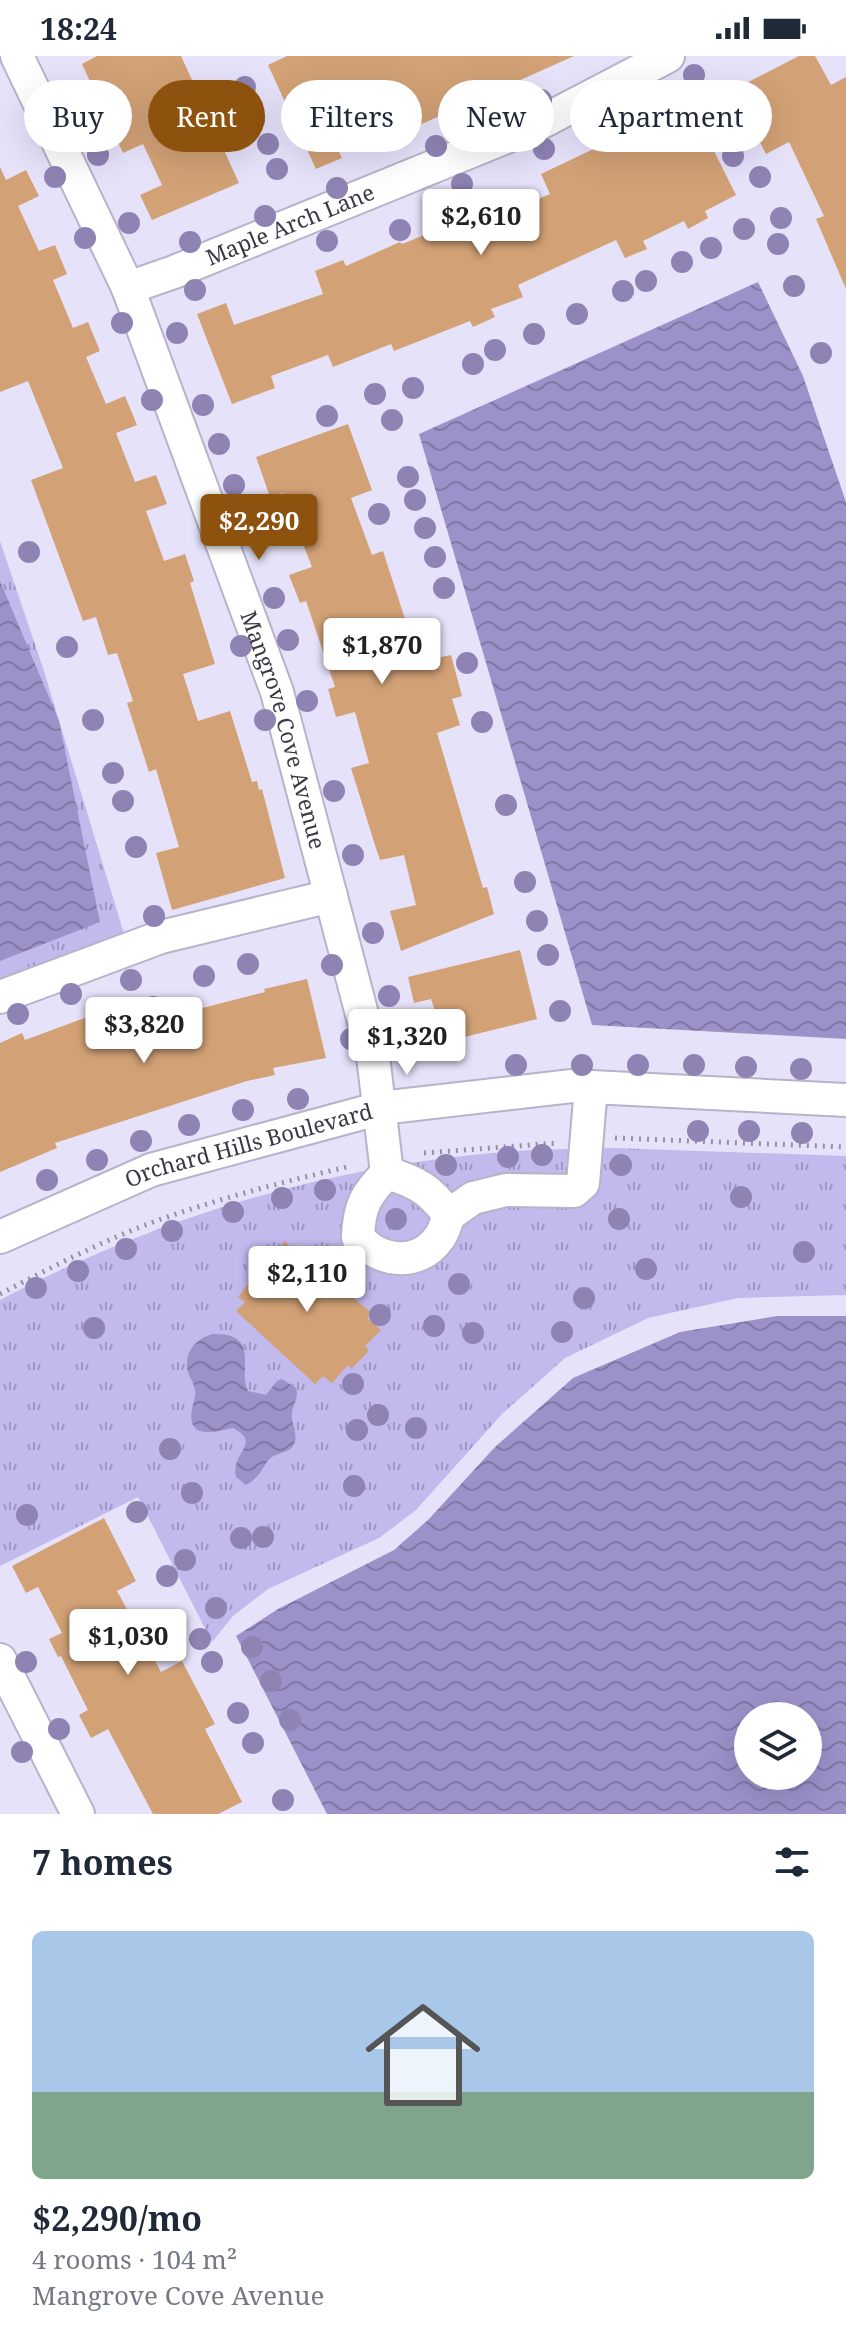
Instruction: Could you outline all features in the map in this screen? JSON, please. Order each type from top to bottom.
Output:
[{"type":"street","name":"Mangrove Cove Avenue","points":[[17,56],[128,288],[277,692],[373,1056],[387,1173]]},
{"type":"street","name":"Maple Arch Lane","points":[[128,288],[538,124],[668,56]]},
{"type":"street","points":[[0,997],[161,937],[331,896]]},
{"type":"street","name":"Orchard Hills Boulevard","points":[[0,1237],[151,1170],[381,1108],[572,1086],[846,1100]]},
{"type":"street","points":[[449,1215],[418,1182],[387,1173],[367,1194],[358,1220],[358,1237],[368,1250],[393,1259],[418,1255],[439,1239],[449,1215],[473,1198],[506,1190],[574,1191],[583,1183],[591,1087]]},
{"type":"street","points":[[0,1660],[78,1814]]},
{"type":"green space","points":[[0,541],[43,668],[125,937],[0,985]]},
{"type":"green space","points":[[613,1148],[846,1156],[846,1295],[738,1298],[648,1318],[565,1358],[502,1414],[416,1510],[379,1538],[268,1589],[233,1616],[212,1642],[138,1497],[0,1566],[0,1300],[120,1244],[244,1200],[308,1183],[437,1159],[517,1151]]},
{"type":"water","points":[[758,282],[803,376],[846,502],[846,1039],[592,1025],[419,434]]},
{"type":"water","points":[[0,581],[59,721],[100,922],[0,961]]},
{"type":"water","points":[[777,1316],[846,1316],[846,1814],[327,1814],[236,1636],[278,1609],[394,1550],[428,1520],[495,1447],[573,1378],[680,1332]]},
{"type":"water","points":[[213,1334],[228,1335],[243,1346],[248,1391],[266,1395],[282,1379],[296,1388],[297,1398],[292,1416],[296,1436],[294,1444],[287,1451],[272,1457],[246,1485],[236,1477],[235,1468],[246,1444],[241,1434],[233,1428],[204,1432],[194,1426],[191,1419],[195,1393],[187,1359],[196,1343]]},
{"type":"building","points":[[97,56],[181,56],[192,80],[148,80],[148,152],[225,152],[239,183],[152,220],[140,195],[162,185],[143,144],[132,149],[132,80],[89,80],[82,64]]},
{"type":"building","points":[[287,56],[574,56],[520,80],[438,80],[438,117],[422,124],[422,80],[281,80],[281,93],[268,65]]},
{"type":"building","points":[[799,56],[815,56],[831,85],[846,77],[846,289],[816,219],[824,216],[789,142],[772,151],[772,80],[752,80]]},
{"type":"building","points":[[308,152],[339,152],[342,158],[316,169]]},
{"type":"building","points":[[587,152],[714,152],[736,195],[705,211],[708,218],[688,229],[684,221],[643,241],[647,249],[625,258],[616,240],[518,285],[523,297],[491,309],[495,317],[473,327],[470,321],[394,351],[391,344],[333,367],[328,355],[271,376],[275,388],[232,404],[197,314],[226,303],[234,325],[323,294],[315,271],[343,260],[346,266],[400,242],[402,244],[457,222],[453,214],[483,201],[490,219],[550,194],[541,174]]},
{"type":"building","points":[[0,167],[6,180],[26,170],[39,196],[18,206],[39,251],[55,245],[67,274],[53,280],[73,328],[88,322],[100,351],[86,357],[106,404],[125,396],[137,425],[116,433],[135,482],[156,475],[167,504],[146,511],[164,561],[185,554],[194,581],[190,583],[215,664],[183,674],[198,721],[230,711],[252,782],[257,781],[259,790],[262,789],[285,878],[172,910],[156,853],[179,847],[156,769],[149,772],[127,703],[133,701],[117,653],[108,655],[96,617],[83,621],[31,480],[63,468],[28,381],[0,392]]},
{"type":"building","points":[[348,424],[372,490],[351,498],[372,555],[383,551],[406,622],[416,618],[427,660],[451,655],[462,696],[452,699],[460,725],[437,733],[483,888],[487,887],[494,914],[401,951],[390,911],[416,905],[404,855],[380,860],[351,768],[369,763],[355,712],[336,717],[328,689],[335,687],[306,601],[300,603],[289,575],[312,567],[283,493],[270,497],[256,457]]},
{"type":"building","points":[[520,950],[537,1019],[448,1041],[440,1013],[436,1014],[431,999],[414,1003],[408,977]]},
{"type":"building","points":[[307,979],[326,1058],[273,1068],[275,1075],[247,1081],[55,1143],[57,1148],[0,1172],[0,1043],[22,1033],[25,1040],[136,999],[144,1023]]},
{"type":"building","points":[[285,1241],[298,1255],[303,1249],[320,1265],[323,1261],[357,1293],[353,1298],[372,1313],[367,1318],[381,1330],[365,1346],[369,1351],[351,1369],[348,1365],[332,1383],[323,1376],[315,1384],[236,1311],[245,1302],[238,1297],[253,1278],[248,1274],[265,1255],[270,1258]]},
{"type":"building","points":[[104,1518],[136,1581],[117,1591],[161,1672],[182,1661],[215,1724],[205,1729],[242,1802],[218,1814],[153,1814],[108,1729],[91,1738],[79,1715],[88,1710],[49,1639],[62,1633],[38,1587],[26,1593],[12,1566]]}]
